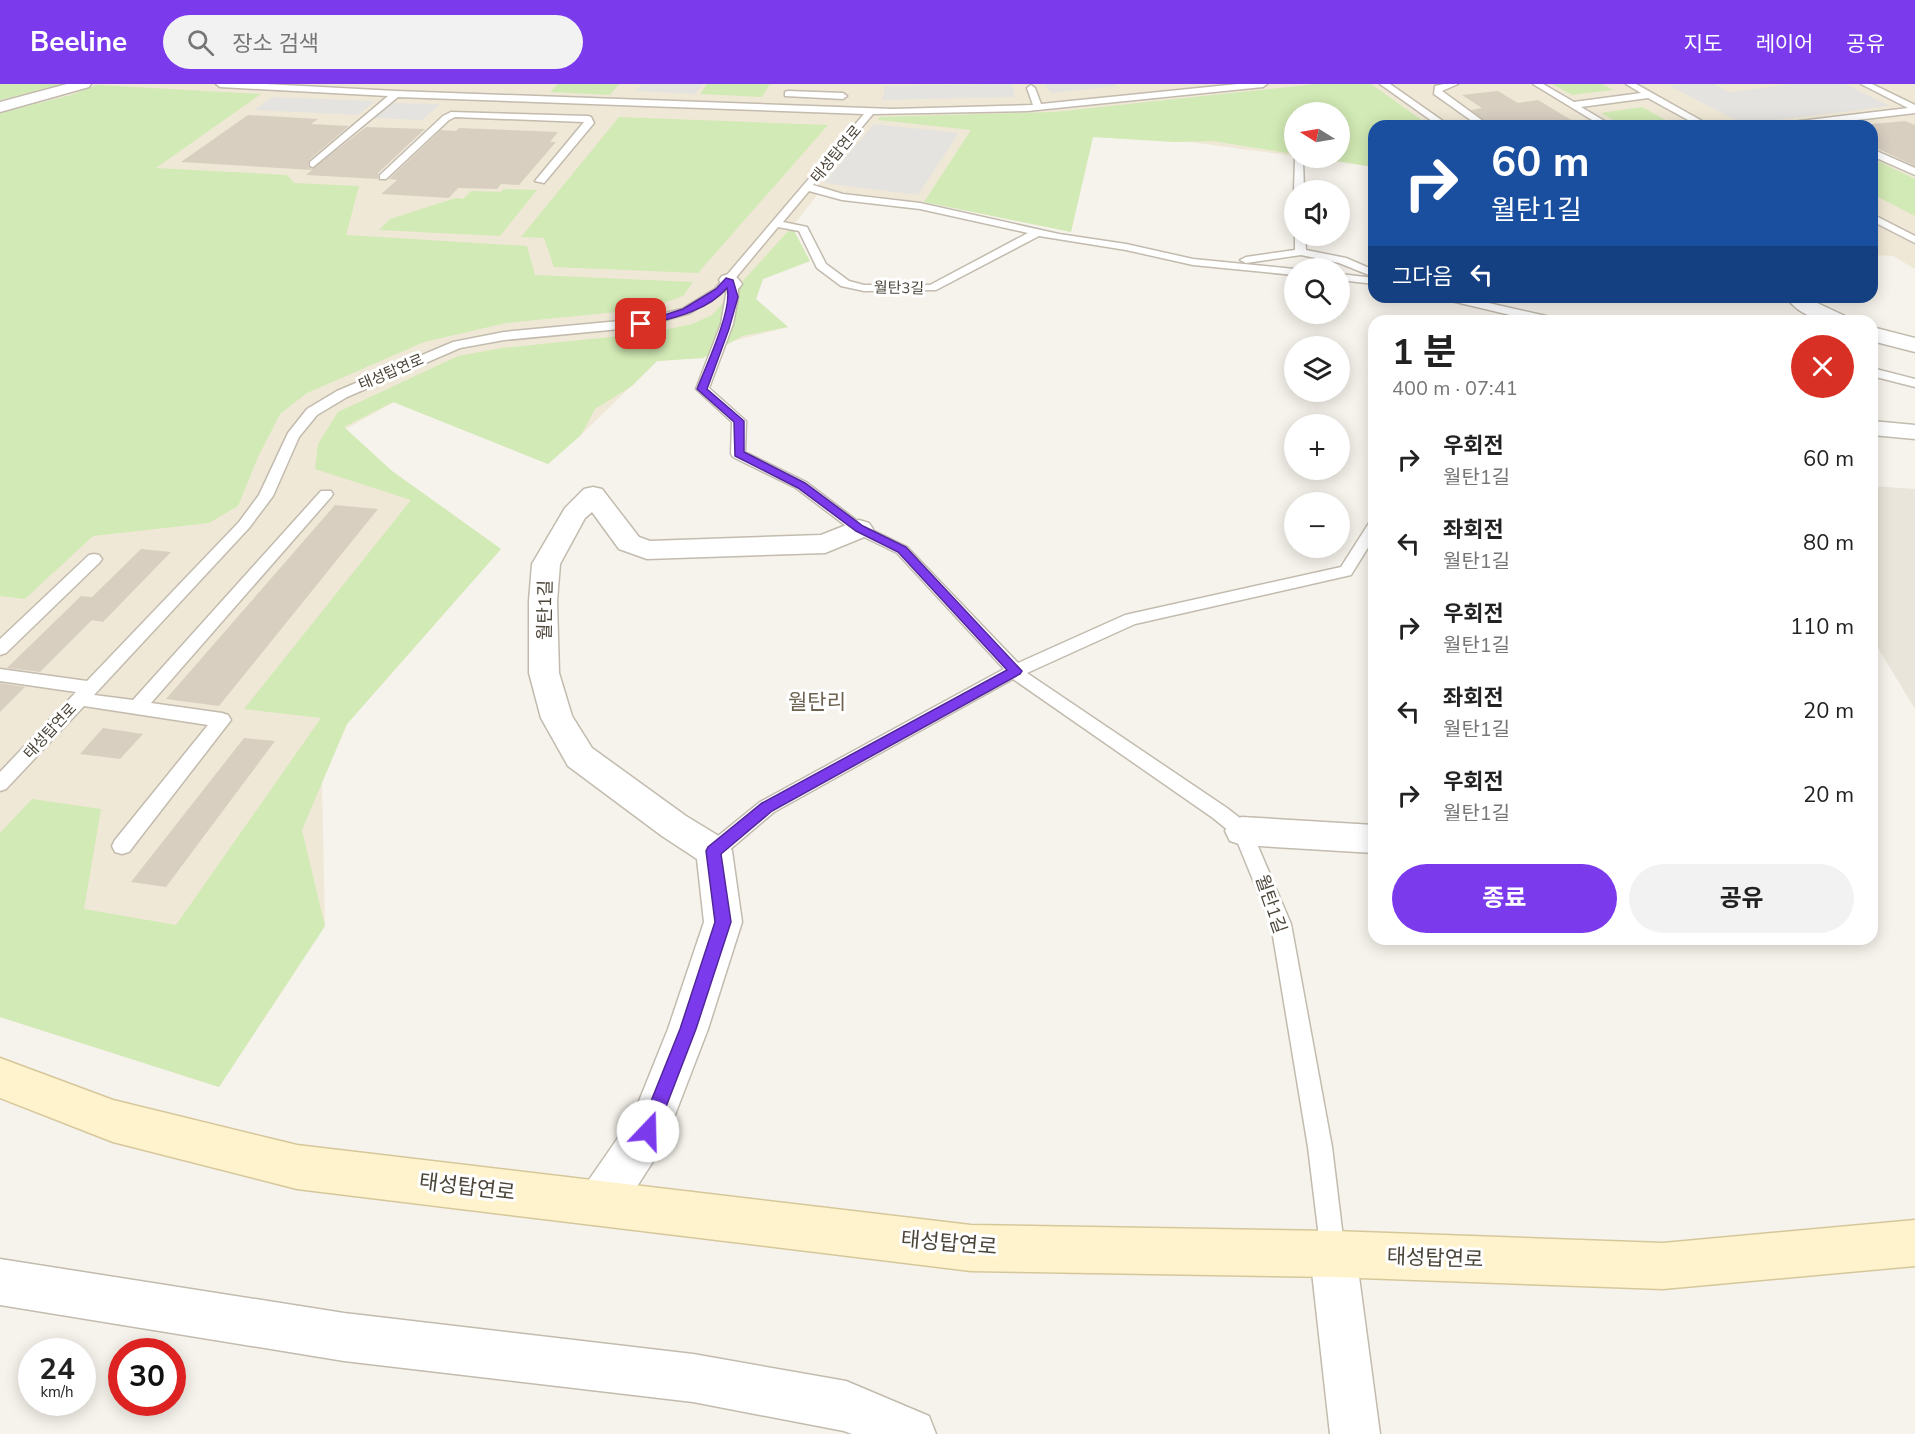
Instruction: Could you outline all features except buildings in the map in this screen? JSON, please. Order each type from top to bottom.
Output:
[{"type":"main road","name":"태성탑연로","points":[[0,1078],[113,1121],[297,1167],[971,1248],[1333,1254],[1663,1266],[1915,1243]]},
{"type":"street","points":[[0,107],[83,84]]},
{"type":"street","points":[[1802,303],[1824,315]]},
{"type":"street","points":[[1878,336],[1915,345]]},
{"type":"street","points":[[1878,429],[1915,432]]},
{"type":"street","name":"월탄1길","points":[[714,851],[674,826],[580,757],[557,718],[544,673],[543,601],[546,564],[574,514],[593,495],[629,543],[647,550],[825,544],[860,529]]},
{"type":"street","points":[[1242,831],[1368,839]]},
{"type":"street","points":[[600,1203],[648,1131],[688,1029],[723,922],[714,851]]},
{"type":"street","points":[[1333,1254],[1355,1434]]},
{"type":"street","points":[[0,1282],[344,1337],[693,1378],[846,1406],[911,1434]]},
{"type":"lane","name":"태성탑연로","points":[[220,84],[396,94],[946,112],[1038,107],[1263,84]]},
{"type":"lane","points":[[417,94],[427,84]]},
{"type":"lane","points":[[780,107],[794,84]]},
{"type":"lane","points":[[1131,84],[1141,97]]},
{"type":"lane","points":[[1384,84],[1435,120]]},
{"type":"lane","points":[[1454,84],[1438,88],[1437,92],[1476,120]]},
{"type":"lane","points":[[1537,84],[1598,120]]},
{"type":"lane","points":[[1630,84],[1695,120]]},
{"type":"lane","points":[[1866,84],[1915,109]]},
{"type":"lane","points":[[1031,88],[1038,107]]},
{"type":"lane","points":[[313,164],[396,94]]},
{"type":"lane","points":[[788,94],[843,96]]},
{"type":"lane","points":[[1573,105],[1650,95]]},
{"type":"lane","points":[[527,116],[545,99]]},
{"type":"lane","points":[[1433,100],[1445,99]]},
{"type":"lane","points":[[1411,103],[1422,101]]},
{"type":"lane","points":[[1842,120],[1915,109]]},
{"type":"lane","name":"태성탑연로","points":[[0,784],[244,525],[266,496],[293,436],[312,412],[342,394],[457,345],[504,336],[641,324],[686,311],[720,291],[730,282],[871,111]]},
{"type":"lane","points":[[382,177],[449,115],[464,113],[583,118],[590,121],[540,181]]},
{"type":"lane","points":[[1878,155],[1915,172]]},
{"type":"lane","points":[[808,187],[842,197],[920,206],[1193,262],[1284,271]]},
{"type":"lane","points":[[1878,220],[1915,240]]},
{"type":"lane","name":"월탄3길","points":[[777,224],[803,229],[821,266],[845,284],[864,288],[932,288],[1038,232]]},
{"type":"lane","points":[[1301,246],[1301,252]]},
{"type":"lane","points":[[1220,264],[1301,252],[1342,260],[1368,271]]},
{"type":"lane","points":[[1350,278],[1368,280]]},
{"type":"lane","name":"월탄1길","points":[[730,282],[734,297],[702,389],[739,421],[738,453],[801,485],[860,529],[902,550],[1022,678],[1220,813],[1242,831],[1281,924],[1320,1148],[1333,1254]]},
{"type":"lane","points":[[1471,303],[1522,315]]},
{"type":"lane","points":[[1497,310],[1501,315]]},
{"type":"lane","points":[[1878,374],[1915,383]]},
{"type":"lane","points":[[137,707],[326,494]]},
{"type":"lane","points":[[714,851],[767,807],[1015,671],[1131,618],[1346,571],[1368,536]]},
{"type":"lane","points":[[0,649],[94,559]]},
{"type":"lane","points":[[0,675],[85,693],[137,707],[222,720],[122,846]]},
{"type":"shaded area","points":[[0,84],[1915,84],[1915,269],[1893,256],[1878,255],[1878,120],[1368,120],[1368,166],[1350,164],[1350,102],[1284,102],[1284,155],[1190,142],[1093,137],[1071,232],[924,202],[821,190],[792,227],[810,261],[763,279],[756,299],[788,327],[734,341],[703,358],[657,361],[548,464],[394,402],[346,429],[392,471],[501,549],[347,724],[322,781],[325,926],[219,1087],[0,1017]]},
{"type":"shaded area","points":[[642,84],[703,84],[695,94],[635,91]]},
{"type":"shaded area","points":[[1012,84],[1015,97],[882,100],[885,86]]},
{"type":"shaded area","points":[[1044,84],[1114,84],[1117,86],[1051,93]]},
{"type":"shaded area","points":[[1714,84],[1729,92],[1792,84],[1845,84],[1890,106],[1776,120],[1735,120],[1670,86]]},
{"type":"shaded area","points":[[273,97],[375,101],[358,115],[254,110]]},
{"type":"shaded area","points":[[393,103],[440,104],[422,120],[374,118]]},
{"type":"shaded area","points":[[874,124],[959,133],[918,195],[824,183]]},
{"type":"shaded area","points":[[1878,486],[1915,489],[1915,709],[1878,648]]},
{"type":"green space","points":[[0,84],[63,84],[0,100]]},
{"type":"green space","points":[[558,84],[619,84],[610,95],[550,92]]},
{"type":"green space","points":[[707,84],[770,84],[762,97],[700,94]]},
{"type":"green space","points":[[1316,84],[1371,84],[1422,120],[1368,120],[1368,166],[1350,163],[1350,102],[1284,102],[1284,152],[1213,141],[1174,142],[1093,137],[1071,232],[924,202],[971,130],[878,120],[880,117],[1054,112]]},
{"type":"green space","points":[[1552,84],[1602,84],[1613,90],[1572,95]]},
{"type":"green space","points":[[97,85],[261,94],[156,168],[287,175],[294,183],[359,186],[346,235],[527,246],[535,275],[693,282],[683,296],[647,309],[506,323],[424,342],[307,393],[280,414],[258,457],[238,506],[209,523],[93,536],[25,599],[0,596],[0,113],[71,95]]},
{"type":"green space","points":[[1642,107],[1665,120],[1613,120],[1601,113]]},
{"type":"green space","points":[[619,117],[828,125],[698,273],[554,267],[544,238],[521,237]]},
{"type":"green space","points":[[1878,161],[1915,179],[1915,216],[1878,197]]},
{"type":"green space","points":[[504,189],[537,190],[500,236],[379,230],[390,219],[456,198],[463,199],[471,191],[501,192]]},
{"type":"green space","points":[[792,227],[810,261],[763,279],[756,299],[788,327],[742,336],[703,358],[657,361],[632,386],[595,409],[581,435],[548,464],[393,402],[344,427],[392,471],[501,549],[347,724],[302,830],[325,926],[219,1087],[0,1017],[0,833],[32,799],[101,809],[84,909],[176,925],[321,718],[244,709],[411,500],[315,469],[318,444],[338,412],[458,356],[502,348],[649,333],[692,324],[712,315]]},
{"type":"district","name":"월탄리","points":[[817,702]]},
{"type":"route","points":[[641,324],[686,311],[720,291],[729,280],[734,297],[702,389],[739,421],[738,453],[801,485],[860,529],[902,550],[1015,671],[767,807],[714,851],[723,922],[688,1029],[648,1131]]}]
